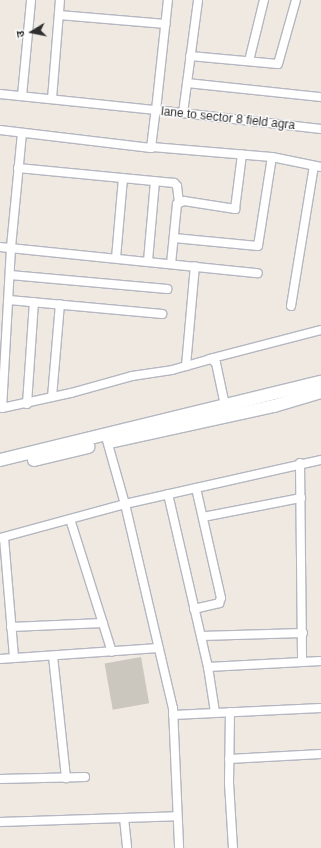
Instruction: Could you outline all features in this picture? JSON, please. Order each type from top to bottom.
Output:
[{"type":"street","points":[[22,96],[31,0]]},
{"type":"street","points":[[52,99],[60,0]]},
{"type":"street","points":[[0,94],[156,110],[168,0]]},
{"type":"street","points":[[183,113],[198,0]]},
{"type":"street","points":[[249,61],[264,0]]},
{"type":"street","points":[[190,56],[276,64],[280,62],[296,0]]},
{"type":"street","points":[[59,15],[166,24]]},
{"type":"street","points":[[187,83],[321,98]]},
{"type":"street","name":"lane to sector 8 field agra","points":[[152,147],[156,110],[321,129]]},
{"type":"street","points":[[0,130],[152,147],[272,157],[318,167],[291,306]]},
{"type":"street","points":[[22,133],[11,248],[9,300],[1,405],[8,408],[27,404],[132,376],[186,366],[321,330]]},
{"type":"street","points":[[179,202],[235,209],[242,154]]},
{"type":"street","points":[[174,238],[258,246],[272,157]]},
{"type":"street","points":[[18,168],[176,184],[179,202],[171,264]]},
{"type":"street","points":[[116,258],[124,178]]},
{"type":"street","points":[[148,261],[155,181]]},
{"type":"street","points":[[0,247],[258,273]]},
{"type":"street","points":[[186,366],[195,266]]},
{"type":"street","points":[[10,274],[167,289]]},
{"type":"street","points":[[9,300],[162,314]]},
{"type":"street","points":[[27,404],[34,302]]},
{"type":"street","points":[[52,397],[60,304]]},
{"type":"street","points":[[210,359],[216,363],[226,411]]},
{"type":"street","points":[[226,411],[321,382]]},
{"type":"street","points":[[0,468],[107,439],[226,411],[321,392]]},
{"type":"street","points":[[0,460],[107,439]]},
{"type":"street","points":[[107,439],[125,504],[159,648],[173,715],[179,848]]},
{"type":"street","points":[[14,658],[2,538],[125,504],[321,460]]},
{"type":"street","points":[[300,464],[303,633],[302,662]]},
{"type":"street","points":[[194,608],[219,603],[220,598],[196,488]]},
{"type":"street","points":[[168,494],[208,668],[215,712]]},
{"type":"street","points":[[203,517],[301,498]]},
{"type":"street","points":[[70,519],[112,652]]},
{"type":"street","points":[[11,627],[103,623]]},
{"type":"street","points":[[200,636],[303,633]]},
{"type":"street","points":[[0,659],[159,648]]},
{"type":"street","points":[[53,656],[66,778]]},
{"type":"street","points":[[208,668],[321,661]]},
{"type":"street","points":[[173,715],[321,708]]},
{"type":"street","points":[[230,712],[229,759],[233,848]]},
{"type":"street","points":[[229,759],[321,754]]},
{"type":"street","points":[[0,780],[84,777]]},
{"type":"street","points":[[0,822],[177,816]]},
{"type":"street","points":[[124,818],[127,848]]},
{"type":"building","points":[[141,657],[149,703],[113,710],[105,663]]}]
